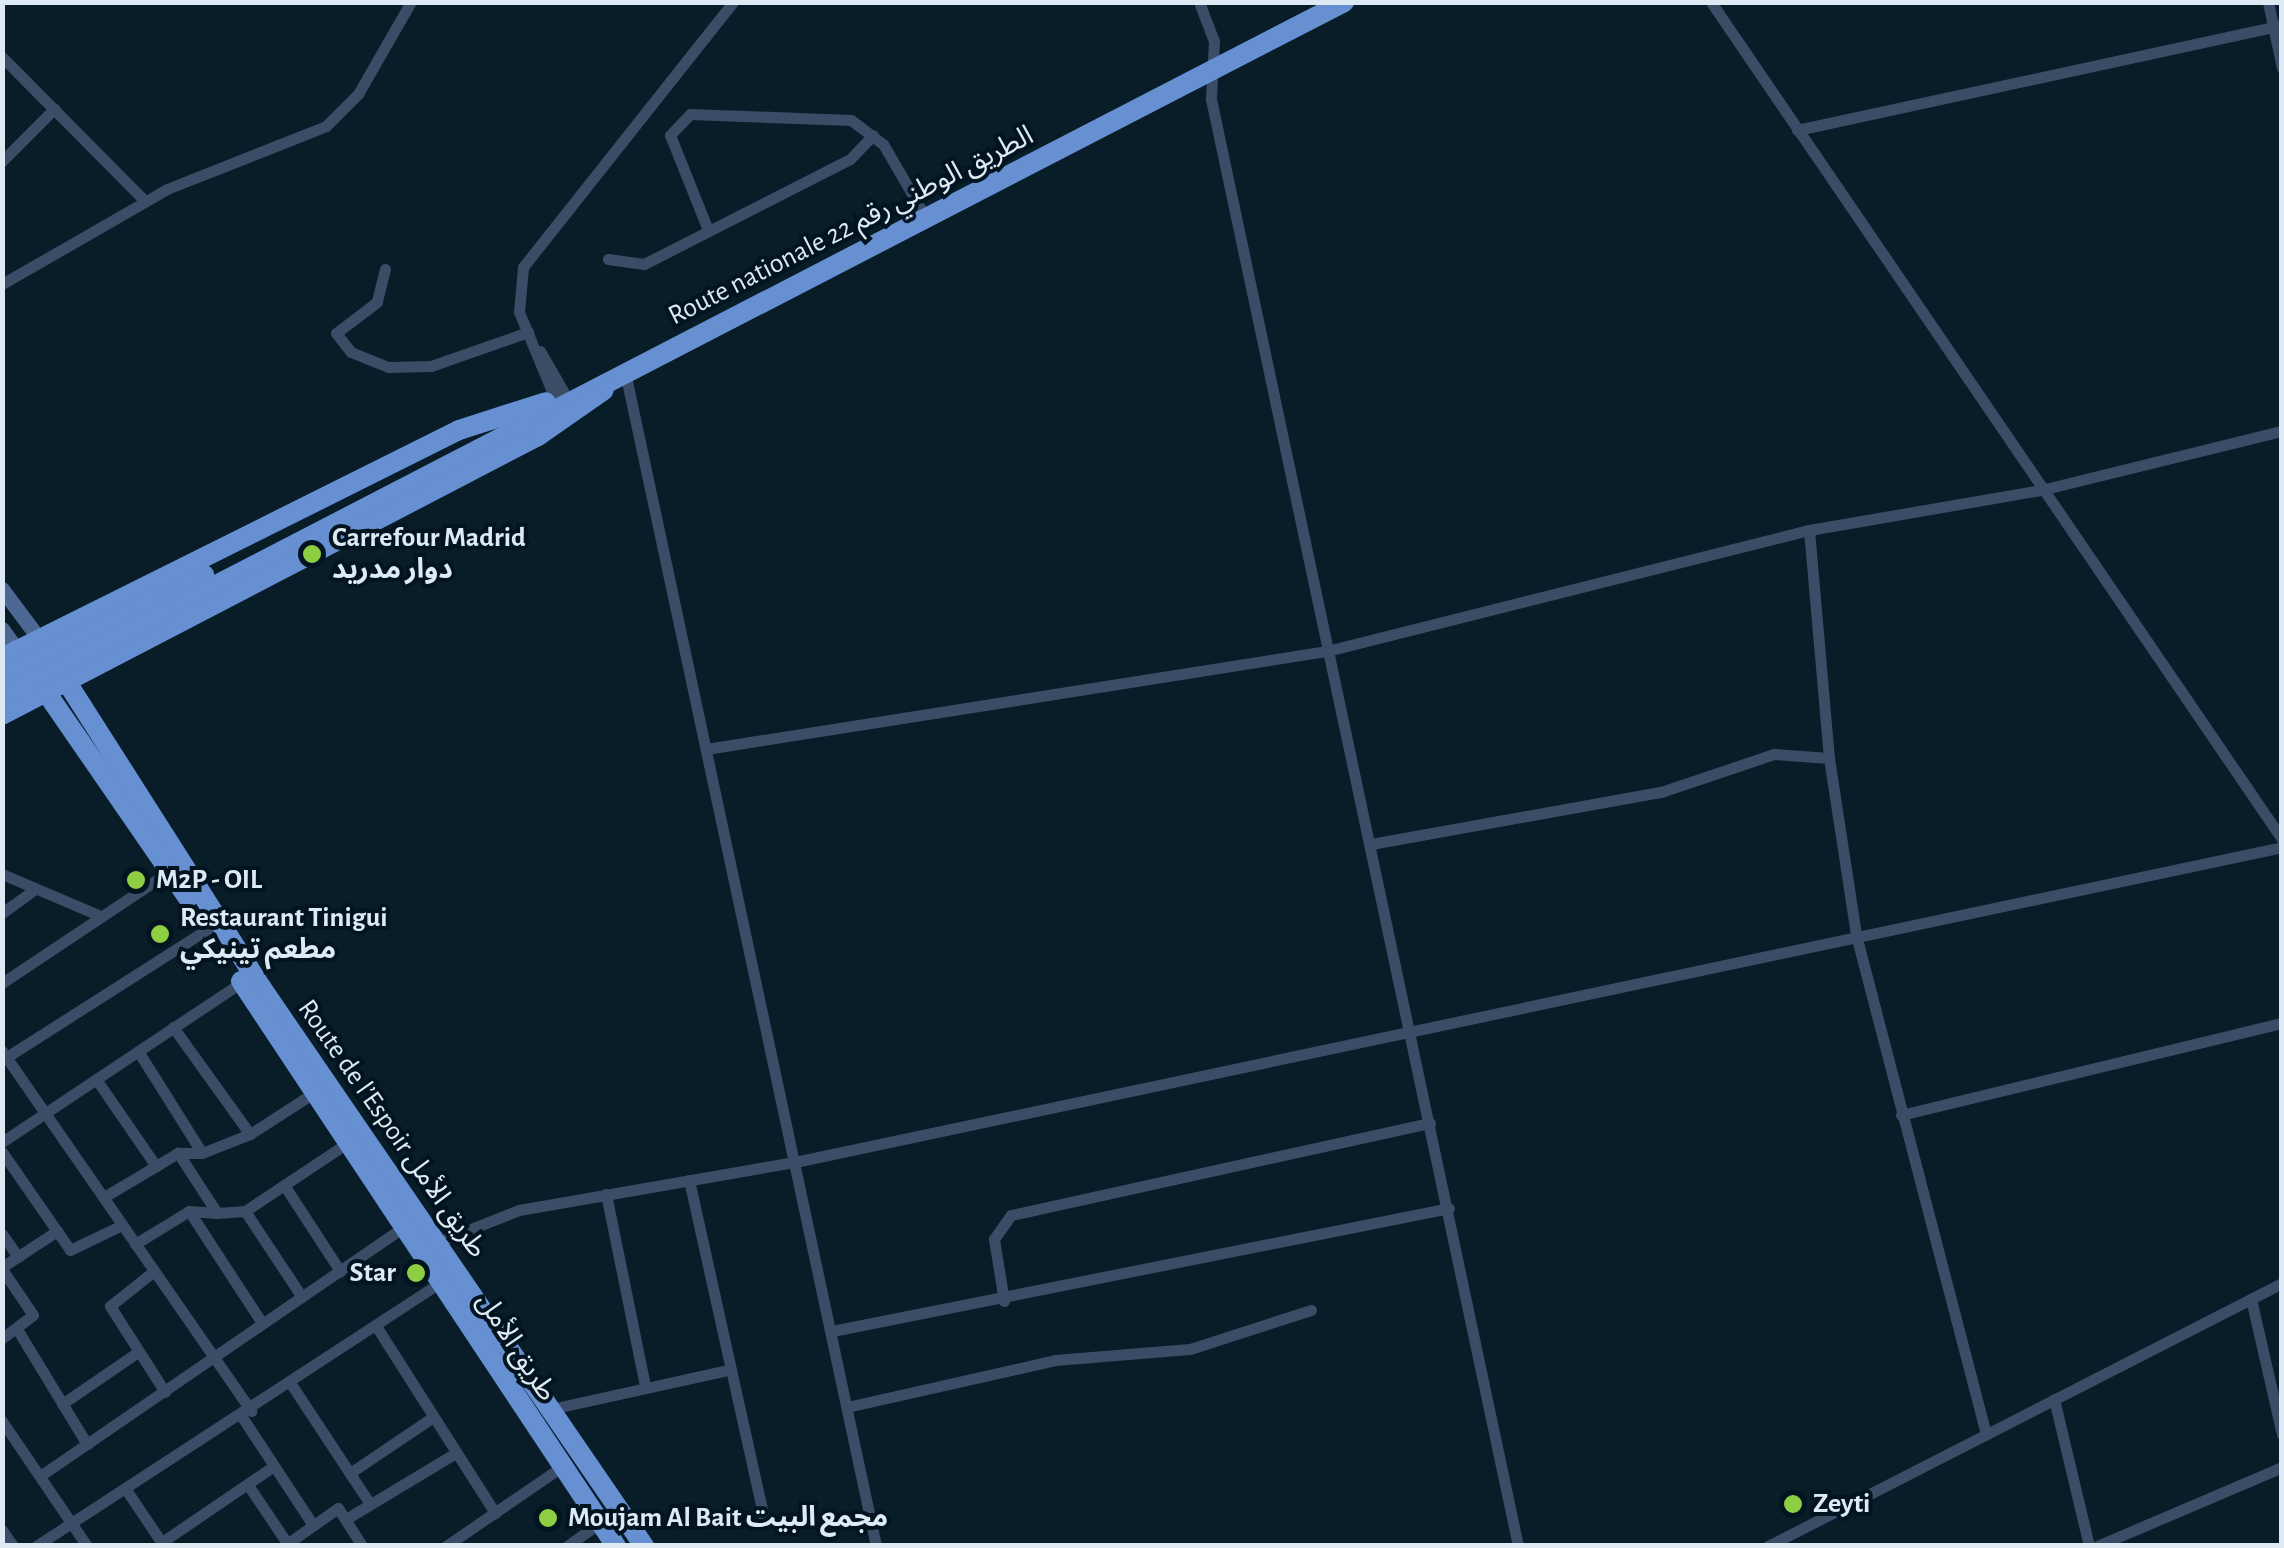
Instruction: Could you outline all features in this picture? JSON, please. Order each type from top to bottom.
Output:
[{"type":"highway","name":"Route nationale 22 الطريق الوطني رقم","points":[[1213,66],[1323,2]]},
{"type":"highway","name":"Route nationale 22 الطريق الوطني رقم","points":[[156,607],[1344,2]]},
{"type":"highway","name":"Route nationale 22 الطريق الوطني رقم","points":[[559,400],[620,375],[924,213]]},
{"type":"highway","points":[[2,715],[538,436],[593,404],[620,375]]},
{"type":"highway","points":[[48,692],[10,654],[476,422],[559,400]]},
{"type":"highway","points":[[2,675],[156,607]]},
{"type":"highway","points":[[2,695],[156,607]]},
{"type":"highway","name":"Route de l’Espoir طريق الأمل","points":[[40,640],[429,1247],[551,1408],[644,1546]]},
{"type":"highway","name":"طريق الأمل","points":[[48,692],[141,827],[346,1144],[404,1227],[429,1247],[441,1282],[616,1546]]},
{"type":"street","points":[[2,284],[146,201],[344,113],[411,2]]},
{"type":"street","points":[[559,400],[517,300],[531,255],[734,2]]},
{"type":"street","points":[[1199,2],[1327,652],[1372,844],[1518,1546]]},
{"type":"street","points":[[1710,2],[2282,839]]},
{"type":"street","points":[[2268,2],[2277,26],[2282,68]]},
{"type":"street","points":[[1797,130],[2277,26]]},
{"type":"street","points":[[2,57],[146,201]]},
{"type":"street","points":[[2,161],[54,109]]},
{"type":"street","points":[[708,230],[672,147],[676,120],[836,118],[874,135],[924,213]]},
{"type":"street","points":[[608,259],[644,264],[850,159],[874,135]]},
{"type":"street","points":[[385,268],[377,302],[336,333],[351,352],[388,366],[431,366],[529,336]]},
{"type":"street","points":[[620,375],[706,750],[876,1546]]},
{"type":"street","points":[[706,750],[1327,652],[1809,530],[2041,490],[2282,431]]},
{"type":"street","points":[[1809,530],[1828,758],[1856,935],[1986,1434]]},
{"type":"street","name":"Route de l’Espoir طريق الأمل","points":[[2,588],[40,640]]},
{"type":"street","points":[[2,628],[10,654]]},
{"type":"street","points":[[1372,844],[1661,792],[1774,754],[1828,758]]},
{"type":"street","points":[[429,1247],[486,1219],[796,1162],[1409,1028],[2282,847]]},
{"type":"street","points":[[2,983],[98,915],[170,871]]},
{"type":"street","points":[[2,874],[98,915]]},
{"type":"street","points":[[2,912],[34,890]]},
{"type":"street","points":[[208,929],[4,1056],[213,1358],[312,1525]]},
{"type":"street","points":[[2,1142],[242,982]]},
{"type":"street","points":[[1901,1115],[2282,1023]]},
{"type":"street","points":[[174,1027],[250,1134]]},
{"type":"street","points":[[138,1051],[202,1153]]},
{"type":"street","points":[[96,1079],[156,1166]]},
{"type":"street","points":[[104,1197],[178,1152],[202,1153],[250,1134],[312,1094]]},
{"type":"street","points":[[1004,1301],[994,1239],[1011,1215],[1430,1123]]},
{"type":"street","points":[[136,1244],[189,1211],[245,1211],[346,1144]]},
{"type":"street","points":[[2,1152],[72,1251],[122,1225]]},
{"type":"street","points":[[178,1152],[217,1213]]},
{"type":"street","points":[[689,1180],[724,1371],[765,1524]]},
{"type":"street","points":[[284,1185],[340,1271]]},
{"type":"street","points":[[606,1194],[645,1386]]},
{"type":"street","points":[[832,1331],[1004,1301],[1448,1208]]},
{"type":"street","points":[[189,1211],[262,1324]]},
{"type":"street","points":[[245,1211],[302,1297]]},
{"type":"street","points":[[40,1476],[404,1227]]},
{"type":"street","points":[[2,1338],[32,1316],[2,1268],[56,1231]]},
{"type":"street","points":[[2,1234],[18,1257]]},
{"type":"street","points":[[154,1272],[110,1306],[165,1392]]},
{"type":"street","points":[[36,1546],[246,1414],[441,1282]]},
{"type":"street","points":[[1768,1546],[2282,1283]]},
{"type":"street","points":[[2250,1298],[2282,1434]]},
{"type":"street","points":[[847,1407],[1055,1360],[1190,1349],[1311,1310]]},
{"type":"street","points":[[376,1326],[495,1512]]},
{"type":"street","points":[[18,1329],[87,1444]]},
{"type":"street","points":[[62,1404],[138,1352]]},
{"type":"street","points":[[551,1408],[724,1371]]},
{"type":"street","points":[[291,1384],[370,1504]]},
{"type":"street","points":[[2054,1399],[2089,1546]]},
{"type":"street","points":[[350,1474],[433,1416]]},
{"type":"street","points":[[2,1421],[87,1546]]},
{"type":"street","points":[[346,1520],[456,1453]]},
{"type":"street","points":[[127,1490],[164,1544],[274,1466]]},
{"type":"street","points":[[446,1546],[563,1466]]},
{"type":"street","points":[[2097,1546],[2282,1468]]},
{"type":"street","points":[[248,1485],[287,1545],[338,1508],[362,1546]]},
{"type":"street","points":[[567,1546],[601,1522]]},
{"type":"street","points":[[2,1530],[13,1546]]},
{"type":"place","name":"Carrefour Madrid دوار مدريد","points":[[312,554]]},
{"type":"place","name":"M2P - OIL","points":[[136,880]]},
{"type":"place","name":"Restaurant Tinigui مطعم تينيكي","points":[[160,934]]},
{"type":"place","name":"Star","points":[[416,1273]]},
{"type":"place","name":"Zeyti","points":[[1793,1504]]},
{"type":"place","name":"Moujam Al Bait مجمع البيت","points":[[548,1518]]}]
